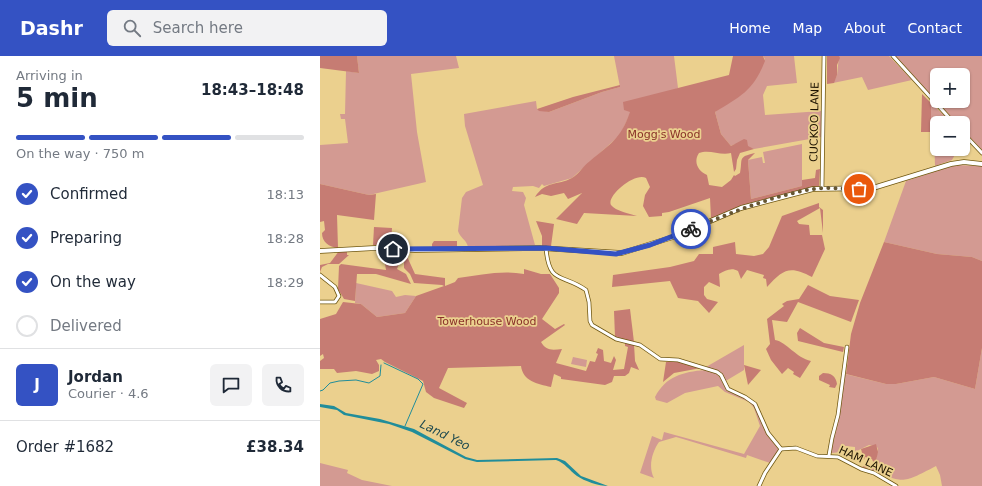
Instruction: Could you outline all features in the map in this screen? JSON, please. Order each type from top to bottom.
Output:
[{"type":"main road","points":[[320,251],[375,248],[415,250],[546,248],[609,253],[627,252],[673,237],[742,208],[802,192],[822,188],[873,188],[951,164],[964,162],[982,164]]},
{"type":"street","name":"CUCKOO LANE","points":[[822,188],[824,56]]},
{"type":"street","points":[[893,56],[948,116]]},
{"type":"street","points":[[970,140],[982,153]]},
{"type":"street","points":[[546,248],[548,265],[552,272],[586,290],[589,302],[590,321],[592,325],[616,339],[640,345],[660,359],[678,360],[719,373],[728,389],[745,396],[755,404],[768,433],[781,449],[762,478],[759,486]]},
{"type":"street","points":[[320,275],[335,287],[339,296],[335,302],[320,302]]},
{"type":"street","points":[[829,455],[838,415],[847,347]]},
{"type":"street","name":"HAM LANE","points":[[781,449],[796,448],[817,456],[829,455],[840,458],[861,469],[874,473],[896,486]]},
{"type":"shaded area","points":[[357,56],[456,56],[459,68],[411,74],[417,132],[426,182],[369,195],[320,184],[320,145],[348,143],[345,119],[341,119],[340,114],[345,114],[346,71],[359,73]]},
{"type":"shaded area","points":[[614,56],[674,56],[678,88],[631,112],[620,135],[572,178],[544,186],[542,184],[539,188],[533,186],[513,187],[512,191],[523,192],[526,198],[524,205],[535,245],[468,247],[458,231],[462,198],[466,192],[483,185],[465,126],[464,114],[536,101],[537,109],[549,112],[602,92],[620,87]]},
{"type":"shaded area","points":[[763,56],[794,56],[797,83],[767,86],[763,95],[765,115],[821,111],[821,137],[754,149],[735,144],[731,146],[721,134],[715,112],[765,59]]},
{"type":"shaded area","points":[[839,56],[889,56],[912,80],[868,90],[862,77],[833,83],[837,75]]},
{"type":"shaded area","points":[[895,56],[982,56],[982,150],[970,137],[970,116],[951,116],[943,108],[970,108],[970,68],[930,68],[930,94]]},
{"type":"shaded area","points":[[931,108],[936,108],[945,116],[931,116]]},
{"type":"shaded area","points":[[802,144],[802,186],[751,199],[748,160],[762,157],[763,163],[765,163],[763,152]]},
{"type":"shaded area","points":[[935,156],[954,156],[952,160],[935,166]]},
{"type":"shaded area","points":[[955,165],[982,166],[982,261],[972,257],[937,254],[884,242],[906,181]]},
{"type":"shaded area","points":[[356,283],[392,291],[396,297],[405,295],[416,296],[405,313],[377,317],[361,304],[355,303]]},
{"type":"shaded area","points":[[744,345],[744,370],[724,382],[720,373],[706,367]]},
{"type":"shaded area","points":[[982,348],[982,486],[942,486],[940,475],[936,466],[914,477],[901,480],[895,479],[865,468],[875,465],[878,449],[877,447],[869,445],[855,452],[855,447],[845,446],[843,452],[831,453],[845,374],[886,384],[896,384],[934,377],[975,389]]},
{"type":"shaded area","points":[[573,357],[587,360],[586,367],[571,364]]},
{"type":"shaded area","points":[[705,370],[718,374],[726,389],[740,395],[755,405],[764,426],[780,449],[770,463],[747,455],[746,458],[676,437],[659,442],[651,464],[654,478],[640,473],[652,436],[662,440],[664,432],[744,454],[760,426],[754,408],[749,402],[725,392],[718,386],[685,393],[667,403],[656,400],[655,397],[664,384],[676,376],[689,372]]},
{"type":"shaded area","points":[[320,463],[348,470],[347,473],[362,480],[392,486],[320,486]]},
{"type":"green space","points":[[320,56],[357,56],[359,73],[320,68]]},
{"type":"green space","name":"Mogg's Wood","points":[[733,56],[763,56],[765,61],[751,86],[739,97],[715,112],[721,134],[731,146],[744,139],[747,140],[748,146],[754,149],[740,153],[734,172],[731,153],[699,153],[696,160],[697,166],[707,175],[709,185],[722,187],[731,180],[734,175],[735,176],[740,173],[743,157],[755,153],[748,160],[751,199],[802,186],[802,180],[815,178],[816,170],[820,169],[819,187],[760,201],[711,219],[710,198],[662,213],[662,216],[649,217],[643,206],[645,195],[650,187],[646,178],[641,177],[635,178],[622,186],[613,196],[611,201],[611,205],[616,209],[637,216],[584,213],[577,224],[556,219],[582,193],[568,199],[564,193],[551,196],[542,194],[535,197],[543,188],[575,176],[614,140],[622,129],[630,112],[624,110],[623,102],[729,75]]},
{"type":"green space","points":[[827,56],[839,56],[840,58],[837,65],[837,75],[834,83],[827,84]]},
{"type":"green space","points":[[620,85],[620,87],[602,92],[549,112],[539,111],[537,109],[573,97]]},
{"type":"green space","points":[[922,94],[930,102],[931,116],[930,132],[921,132]]},
{"type":"green space","points":[[320,184],[369,195],[376,194],[374,220],[337,215],[338,248],[327,244],[322,236],[322,233],[325,230],[324,221],[320,222]]},
{"type":"green space","points":[[819,203],[819,207],[823,210],[823,233],[820,208],[797,221],[799,224],[809,225],[810,235],[822,235],[825,249],[812,277],[798,271],[787,271],[778,276],[767,287],[766,279],[763,278],[764,275],[747,270],[741,279],[738,271],[730,269],[719,274],[720,287],[709,282],[704,287],[704,295],[707,299],[718,302],[709,313],[698,301],[678,298],[670,281],[612,287],[613,275],[670,267],[694,261],[699,254],[713,254],[713,247],[735,242],[736,254],[754,256],[763,254],[769,247],[782,216]]},
{"type":"green space","points":[[536,221],[554,224],[551,246],[542,246],[542,236]]},
{"type":"green space","points":[[374,227],[392,228],[391,246],[373,245]]},
{"type":"green space","points":[[434,241],[457,241],[457,247],[432,247]]},
{"type":"green space","points":[[884,242],[937,254],[972,257],[982,261],[982,348],[975,389],[934,377],[896,384],[886,384],[846,374],[851,334],[860,303]]},
{"type":"green space","points":[[339,251],[347,251],[347,255],[349,255],[339,264],[328,264],[322,267],[320,272],[320,265],[330,263]]},
{"type":"green space","points":[[383,251],[393,251],[394,256],[400,261],[397,269],[406,274],[411,284],[376,274],[357,274],[355,301],[344,299],[338,289],[339,266],[341,264],[386,270]]},
{"type":"green space","name":"Towerhouse Wood","points":[[398,252],[405,252],[415,274],[445,278],[445,286],[455,282],[458,278],[499,273],[524,274],[524,269],[541,274],[550,274],[559,288],[559,293],[542,319],[555,329],[564,324],[565,325],[541,342],[545,347],[550,349],[562,349],[556,363],[586,371],[590,361],[595,362],[598,354],[596,353],[598,348],[603,350],[604,361],[611,363],[614,356],[616,360],[613,370],[624,369],[628,347],[625,346],[625,343],[634,344],[635,361],[640,372],[639,370],[631,367],[629,373],[625,376],[614,376],[612,382],[605,385],[561,379],[561,377],[554,374],[551,387],[532,381],[522,371],[521,366],[448,368],[439,388],[467,403],[464,408],[434,398],[426,392],[423,381],[381,359],[376,360],[379,365],[379,371],[372,374],[356,371],[337,373],[334,369],[320,369],[320,361],[324,358],[323,354],[320,356],[320,319],[336,314],[343,302],[361,304],[377,317],[405,313],[416,296],[444,286],[414,283],[410,274],[404,268],[404,260]]},
{"type":"green space","points":[[808,285],[830,296],[859,300],[851,322],[798,302],[787,322],[772,320],[775,340],[784,344],[801,357],[811,361],[800,378],[793,374],[794,372],[788,368],[782,374],[771,360],[766,349],[770,344],[767,319],[784,306],[782,304],[787,301],[799,299]]},
{"type":"green space","points":[[630,309],[634,342],[615,337],[614,311]]},
{"type":"green space","points":[[800,328],[824,343],[844,347],[843,352],[798,341],[797,333]]},
{"type":"green space","points":[[676,361],[701,368],[674,373],[663,382],[666,362]]},
{"type":"green space","points":[[744,365],[761,370],[748,385]]},
{"type":"green space","points":[[823,373],[831,374],[834,377],[837,384],[835,388],[829,387],[830,385],[819,380],[819,376]]},
{"type":"green space","points":[[876,444],[878,452],[875,465],[865,468],[861,467],[874,464],[872,459],[865,457],[864,460],[861,449]]},
{"type":"water","points":[[320,404],[334,406],[346,413],[380,419],[414,429],[466,457],[477,460],[557,458],[565,461],[581,476],[608,486],[584,480],[556,460],[477,462],[465,459],[412,432],[389,424],[344,415],[337,410],[320,407]]},
{"type":"waterway","points":[[384,363],[418,379],[423,384],[405,426]]},
{"type":"waterway","points":[[320,391],[330,383],[339,381],[356,380],[369,383],[380,376],[381,365]]},
{"type":"way so far","points":[[691,229],[742,208],[813,189],[859,189]]},
{"type":"route","points":[[393,249],[546,248],[616,254],[650,245],[691,229]]},
{"type":"water label","name":"Land Yeo","points":[[445,435]]}]
